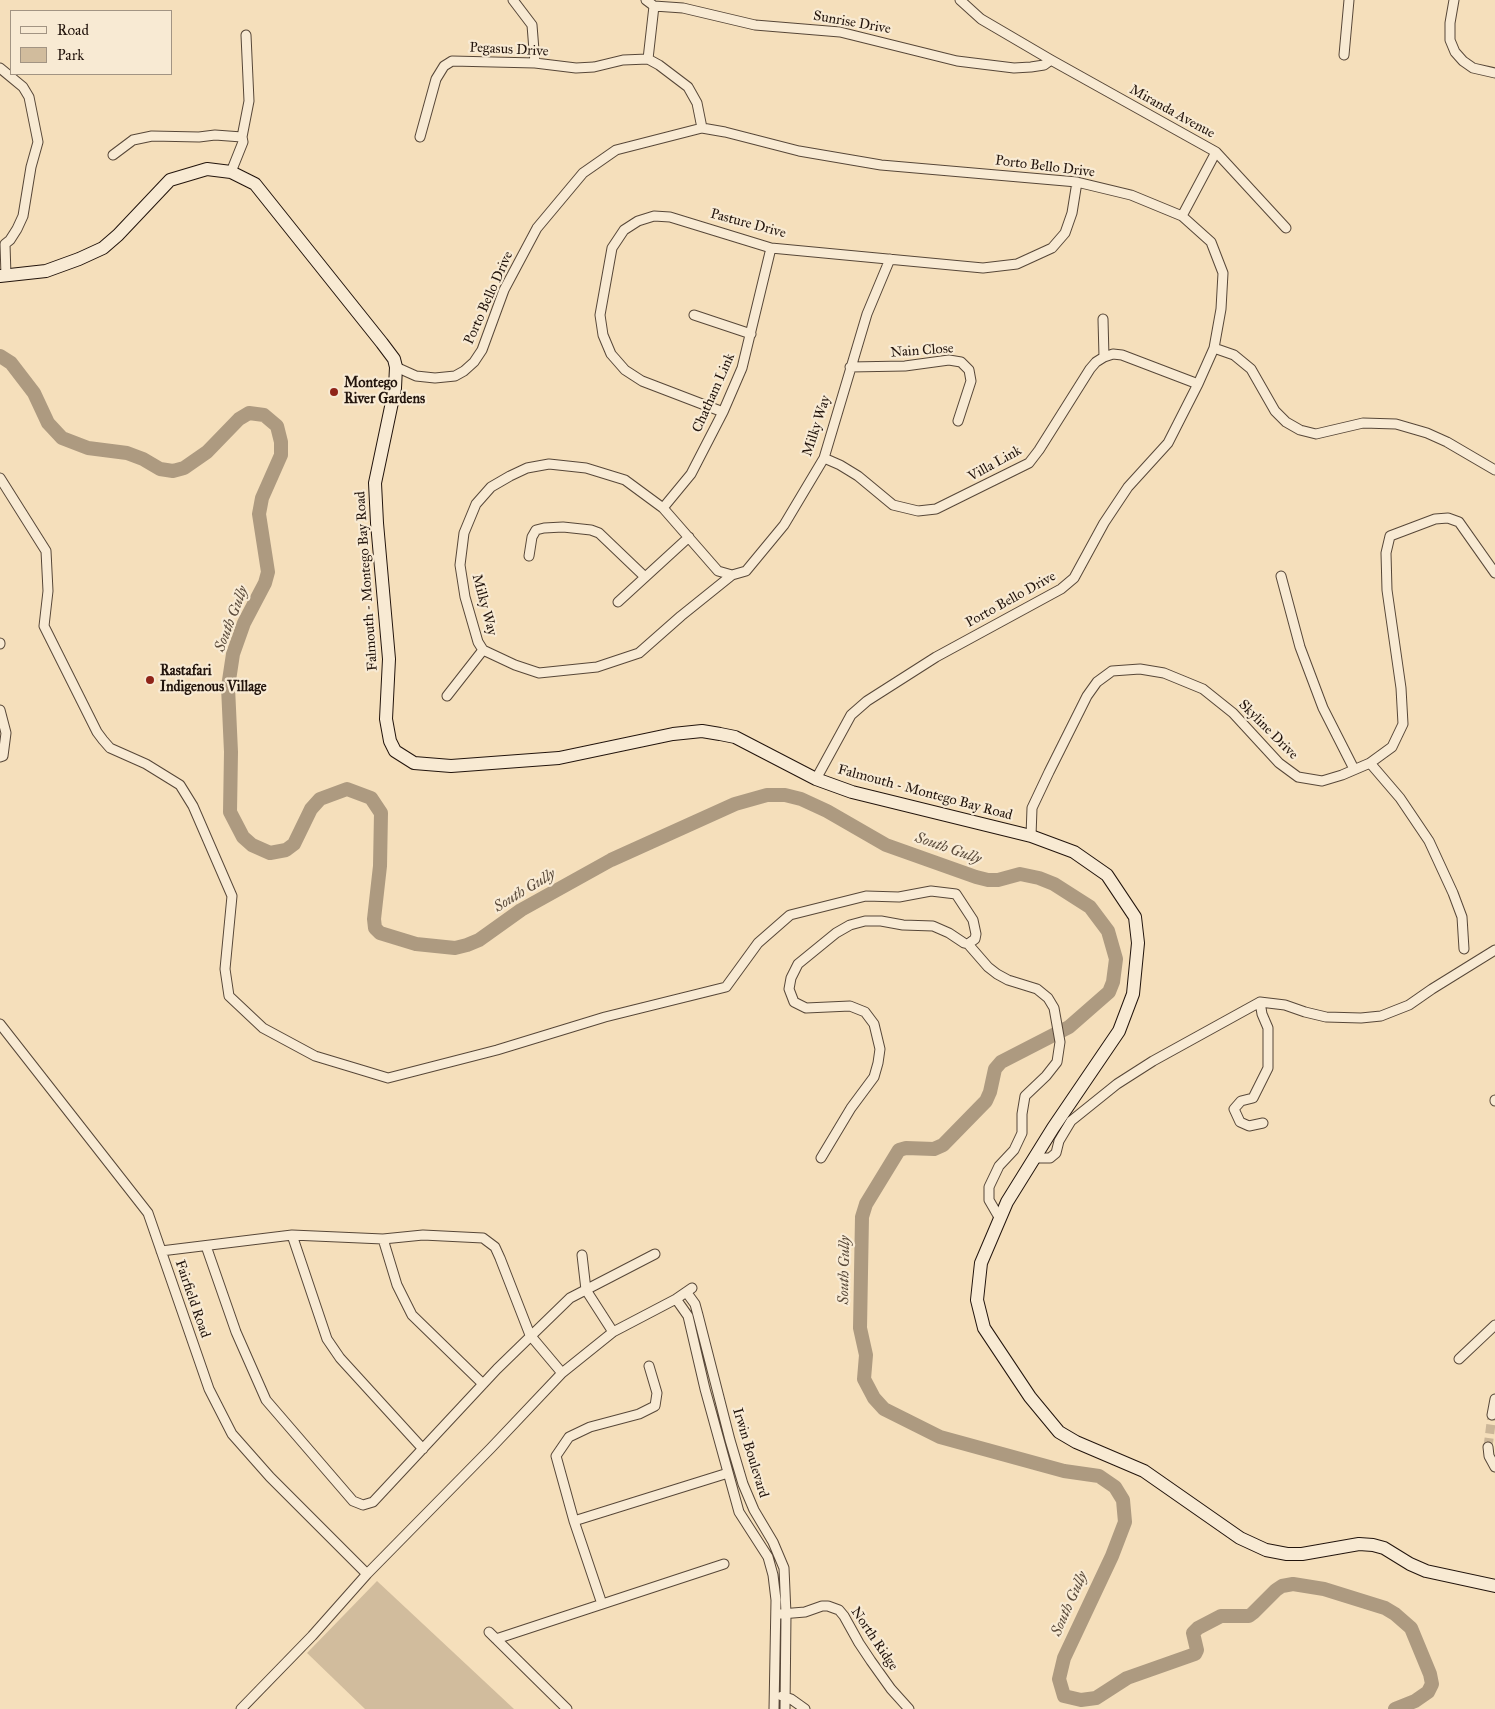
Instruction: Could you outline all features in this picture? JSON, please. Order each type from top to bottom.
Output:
[{"type":"main road","points":[[3,276],[46,271],[102,248],[170,180],[207,169],[231,172],[255,184],[382,343],[394,359],[396,367]]},
{"type":"main road","name":"Falmouth - Montego Bay Road","points":[[396,367],[395,388],[376,484],[377,523],[389,658],[386,719],[390,741],[396,751],[414,763],[451,766],[560,758],[673,734],[702,731],[735,737],[816,779],[852,792],[1031,836],[1074,852],[1107,875],[1135,917],[1138,943],[1133,994],[1119,1031],[1034,1158],[1007,1202],[981,1264],[976,1300],[984,1328],[1030,1397],[1059,1432],[1076,1442],[1144,1471],[1240,1538],[1266,1550],[1287,1554],[1302,1554],[1359,1544],[1372,1545],[1384,1548],[1410,1564],[1426,1571],[1495,1586]]},
{"type":"street","points":[[512,0],[532,25],[535,64]]},
{"type":"street","points":[[646,0],[654,6],[648,60],[659,65],[688,87],[697,103],[702,128]]},
{"type":"street","points":[[960,0],[981,18],[1051,60]]},
{"type":"street","points":[[1344,55],[1349,0]]},
{"type":"street","points":[[1454,0],[1450,23],[1450,40],[1455,52],[1473,68],[1495,73]]},
{"type":"street","name":"Sunrise Drive","points":[[654,6],[683,8],[755,25],[840,32],[957,61],[1014,68],[1037,66],[1051,60]]},
{"type":"street","points":[[231,172],[243,142],[242,136],[250,101],[246,35]]},
{"type":"street","name":"Pegasus Drive","points":[[420,137],[436,79],[444,66],[452,61],[535,64],[576,68],[594,67],[623,60],[648,60]]},
{"type":"street","name":"Miranda Avenue","points":[[1051,60],[1216,152],[1286,228]]},
{"type":"street","points":[[0,68],[23,87],[29,97],[38,142],[31,167],[23,216],[10,240],[5,244],[3,276]]},
{"type":"street","name":"Porto Bello Drive","points":[[396,367],[416,376],[435,378],[455,376],[464,371],[474,362],[482,350],[504,290],[537,228],[583,173],[616,150],[702,128],[799,151],[881,165],[1077,182],[1131,195],[1182,216],[1211,242],[1223,273],[1221,309],[1214,348],[1168,443],[1128,487],[1104,523],[1074,578],[1061,589],[936,657],[867,701],[851,715],[816,779]]},
{"type":"street","points":[[113,155],[133,140],[152,136],[242,136]]},
{"type":"street","points":[[1182,216],[1216,152]]},
{"type":"street","name":"Pasture Drive","points":[[723,412],[642,381],[625,370],[611,354],[603,335],[600,315],[612,248],[624,230],[638,221],[654,216],[670,217],[771,248],[983,268],[1017,264],[1052,248],[1065,233],[1072,213],[1077,182]]},
{"type":"street","name":"Chatham Link","points":[[663,508],[691,474],[723,412],[742,368],[771,248]]},
{"type":"street","name":"Milky Way","points":[[732,575],[639,653],[597,667],[539,673],[515,665],[483,650],[478,642],[465,596],[460,565],[464,533],[476,504],[491,487],[527,468],[550,464],[586,468],[625,480],[663,508],[718,571],[732,575],[739,574],[751,566],[784,525],[824,458],[867,314],[890,260]]},
{"type":"street","points":[[694,315],[751,334]]},
{"type":"street","points":[[1103,319],[1104,357],[1113,354],[1122,355],[1198,384]]},
{"type":"street","points":[[1214,348],[1234,355],[1251,369],[1275,411],[1286,422],[1300,430],[1316,434],[1363,423],[1396,424],[1447,442],[1495,470]]},
{"type":"street","name":"Villa Link","points":[[824,458],[858,476],[893,505],[918,511],[936,509],[1029,463],[1090,369],[1104,357]]},
{"type":"street","name":"Nain Close","points":[[850,367],[905,366],[949,360],[961,362],[969,370],[971,381],[958,421]]},
{"type":"street","points":[[0,478],[46,551],[48,591],[44,626],[103,740],[110,748],[146,764],[180,785],[193,806],[232,896],[225,969],[229,996],[263,1028],[315,1056],[388,1078],[497,1050],[605,1017],[726,988],[758,943],[790,915],[866,896],[899,897],[931,891],[956,894],[973,920],[976,934],[975,939],[968,944]]},
{"type":"street","name":"Skyline Drive","points":[[1031,836],[1032,808],[1049,772],[1087,696],[1097,682],[1112,671],[1140,669],[1164,673],[1202,689],[1233,713],[1279,764],[1298,777],[1322,780],[1342,775],[1370,763],[1392,747],[1403,724],[1401,688],[1387,590],[1386,553],[1390,536],[1435,519],[1448,518],[1460,522],[1495,573]]},
{"type":"street","points":[[529,556],[532,537],[536,530],[563,527],[591,530],[599,533],[645,577]]},
{"type":"street","points":[[618,602],[689,538]]},
{"type":"street","points":[[1281,576],[1300,647],[1323,708],[1354,769]]},
{"type":"street","points":[[447,696],[483,650]]},
{"type":"street","points":[[0,710],[6,732],[2,756],[0,757]]},
{"type":"street","points":[[1370,763],[1400,798],[1429,841],[1462,917],[1464,949]]},
{"type":"street","points":[[822,1158],[851,1108],[874,1077],[880,1049],[874,1024],[866,1012],[850,1006],[806,1008],[794,1002],[789,989],[791,978],[798,964],[850,924],[865,921],[933,926],[968,944],[988,967],[997,974],[1008,980],[1037,989],[1048,998],[1054,1008],[1060,1042],[1058,1062],[1024,1096],[1022,1133],[1014,1150],[999,1166],[989,1186],[989,1200],[1000,1219]]},
{"type":"street","points":[[1034,1158],[1050,1158],[1056,1153],[1059,1141],[1071,1121],[1118,1084],[1153,1061],[1260,1002],[1285,1005],[1326,1017],[1361,1018],[1381,1016],[1409,1005],[1432,988],[1495,950]]},
{"type":"street","points":[[1260,1002],[1262,1014],[1268,1028],[1268,1068],[1253,1098],[1241,1101],[1234,1110],[1240,1122],[1249,1126],[1263,1123]]},
{"type":"street","name":"Fairfield Road","points":[[0,1024],[148,1213],[209,1389],[232,1434],[270,1477],[367,1574]]},
{"type":"street","points":[[161,1251],[292,1235],[383,1239],[422,1235],[483,1238],[495,1247],[530,1335],[562,1373]]},
{"type":"street","points":[[292,1235],[327,1340],[340,1358],[423,1449]]},
{"type":"street","points":[[383,1239],[397,1285],[412,1315],[483,1384]]},
{"type":"street","points":[[206,1246],[236,1332],[266,1400],[353,1501],[363,1505],[373,1502],[530,1335],[570,1298],[655,1254]]},
{"type":"street","points":[[582,1255],[586,1290],[613,1332]]},
{"type":"street","name":"Irwin Boulevard","points":[[774,1709],[776,1614],[774,1575],[768,1557],[740,1512],[732,1488],[705,1389],[688,1316],[676,1299],[689,1290],[697,1310],[743,1484],[754,1510],[773,1542],[784,1568],[786,1614],[785,1709]]},
{"type":"street","points":[[241,1709],[312,1636],[367,1574],[562,1373],[613,1332],[676,1299]]},
{"type":"street","points":[[1459,1359],[1495,1324]]},
{"type":"street","points":[[602,1604],[574,1521],[556,1456],[569,1437],[590,1427],[639,1414],[655,1406],[657,1393],[649,1366]]},
{"type":"street","points":[[705,1389],[716,1386]]},
{"type":"street","points":[[1492,1416],[1495,1399]]},
{"type":"street","points":[[1488,1447],[1489,1456],[1495,1467]]},
{"type":"street","points":[[574,1521],[728,1473]]},
{"type":"street","points":[[732,1488],[743,1484]]},
{"type":"street","points":[[756,1538],[766,1533]]},
{"type":"street","points":[[568,1709],[493,1635],[602,1604],[724,1564]]},
{"type":"street","name":"North Ridge","points":[[776,1614],[805,1612],[822,1606],[839,1610],[871,1661],[909,1709]]},
{"type":"street","points":[[774,1696],[785,1696],[797,1702],[805,1709]]},
{"type":"green space","points":[[377,1581],[514,1709],[365,1709],[307,1653]]},
{"type":"waterway","name":"South Gully","points":[[0,356],[11,363],[34,393],[48,423],[62,438],[88,448],[127,453],[143,459],[160,469],[173,471],[184,468],[207,452],[239,419],[249,413],[264,415],[277,426],[281,442],[281,455],[262,498],[259,514],[268,572],[265,583],[244,623],[233,654],[228,687],[231,752],[230,812],[243,837],[252,845],[270,853],[286,850],[294,844],[311,809],[320,799],[347,789],[371,798],[381,813],[380,866],[374,919],[375,928],[380,933],[416,944],[455,948],[467,945],[479,940],[521,910],[611,860],[735,804],[767,795],[785,795],[801,799],[827,811],[886,845],[976,877],[998,880],[1020,874],[1039,878],[1054,884],[1090,907],[1108,931],[1116,959],[1113,982],[1109,992],[1069,1027],[1001,1062],[995,1069],[986,1101],[943,1145],[934,1149],[906,1148],[899,1150],[866,1204],[862,1217],[860,1328],[866,1355],[864,1379],[874,1398],[884,1409],[940,1437],[1064,1471],[1099,1476],[1115,1487],[1123,1500],[1125,1522],[1112,1556],[1064,1658],[1059,1679],[1064,1696],[1081,1700],[1096,1698],[1127,1678],[1195,1654],[1197,1650],[1193,1633],[1198,1628],[1221,1616],[1249,1616],[1276,1590],[1282,1586],[1293,1584],[1324,1589],[1385,1608],[1411,1628],[1430,1674],[1432,1684],[1428,1692],[1415,1701],[1395,1709]]},
{"type":"tunnel","points":[[1488,1447],[1492,1415]]},
{"type":"place","name":"Montego River Gardens","points":[[334,392]]},
{"type":"place","name":"Rastafari Indigenous Village","points":[[150,680]]}]
